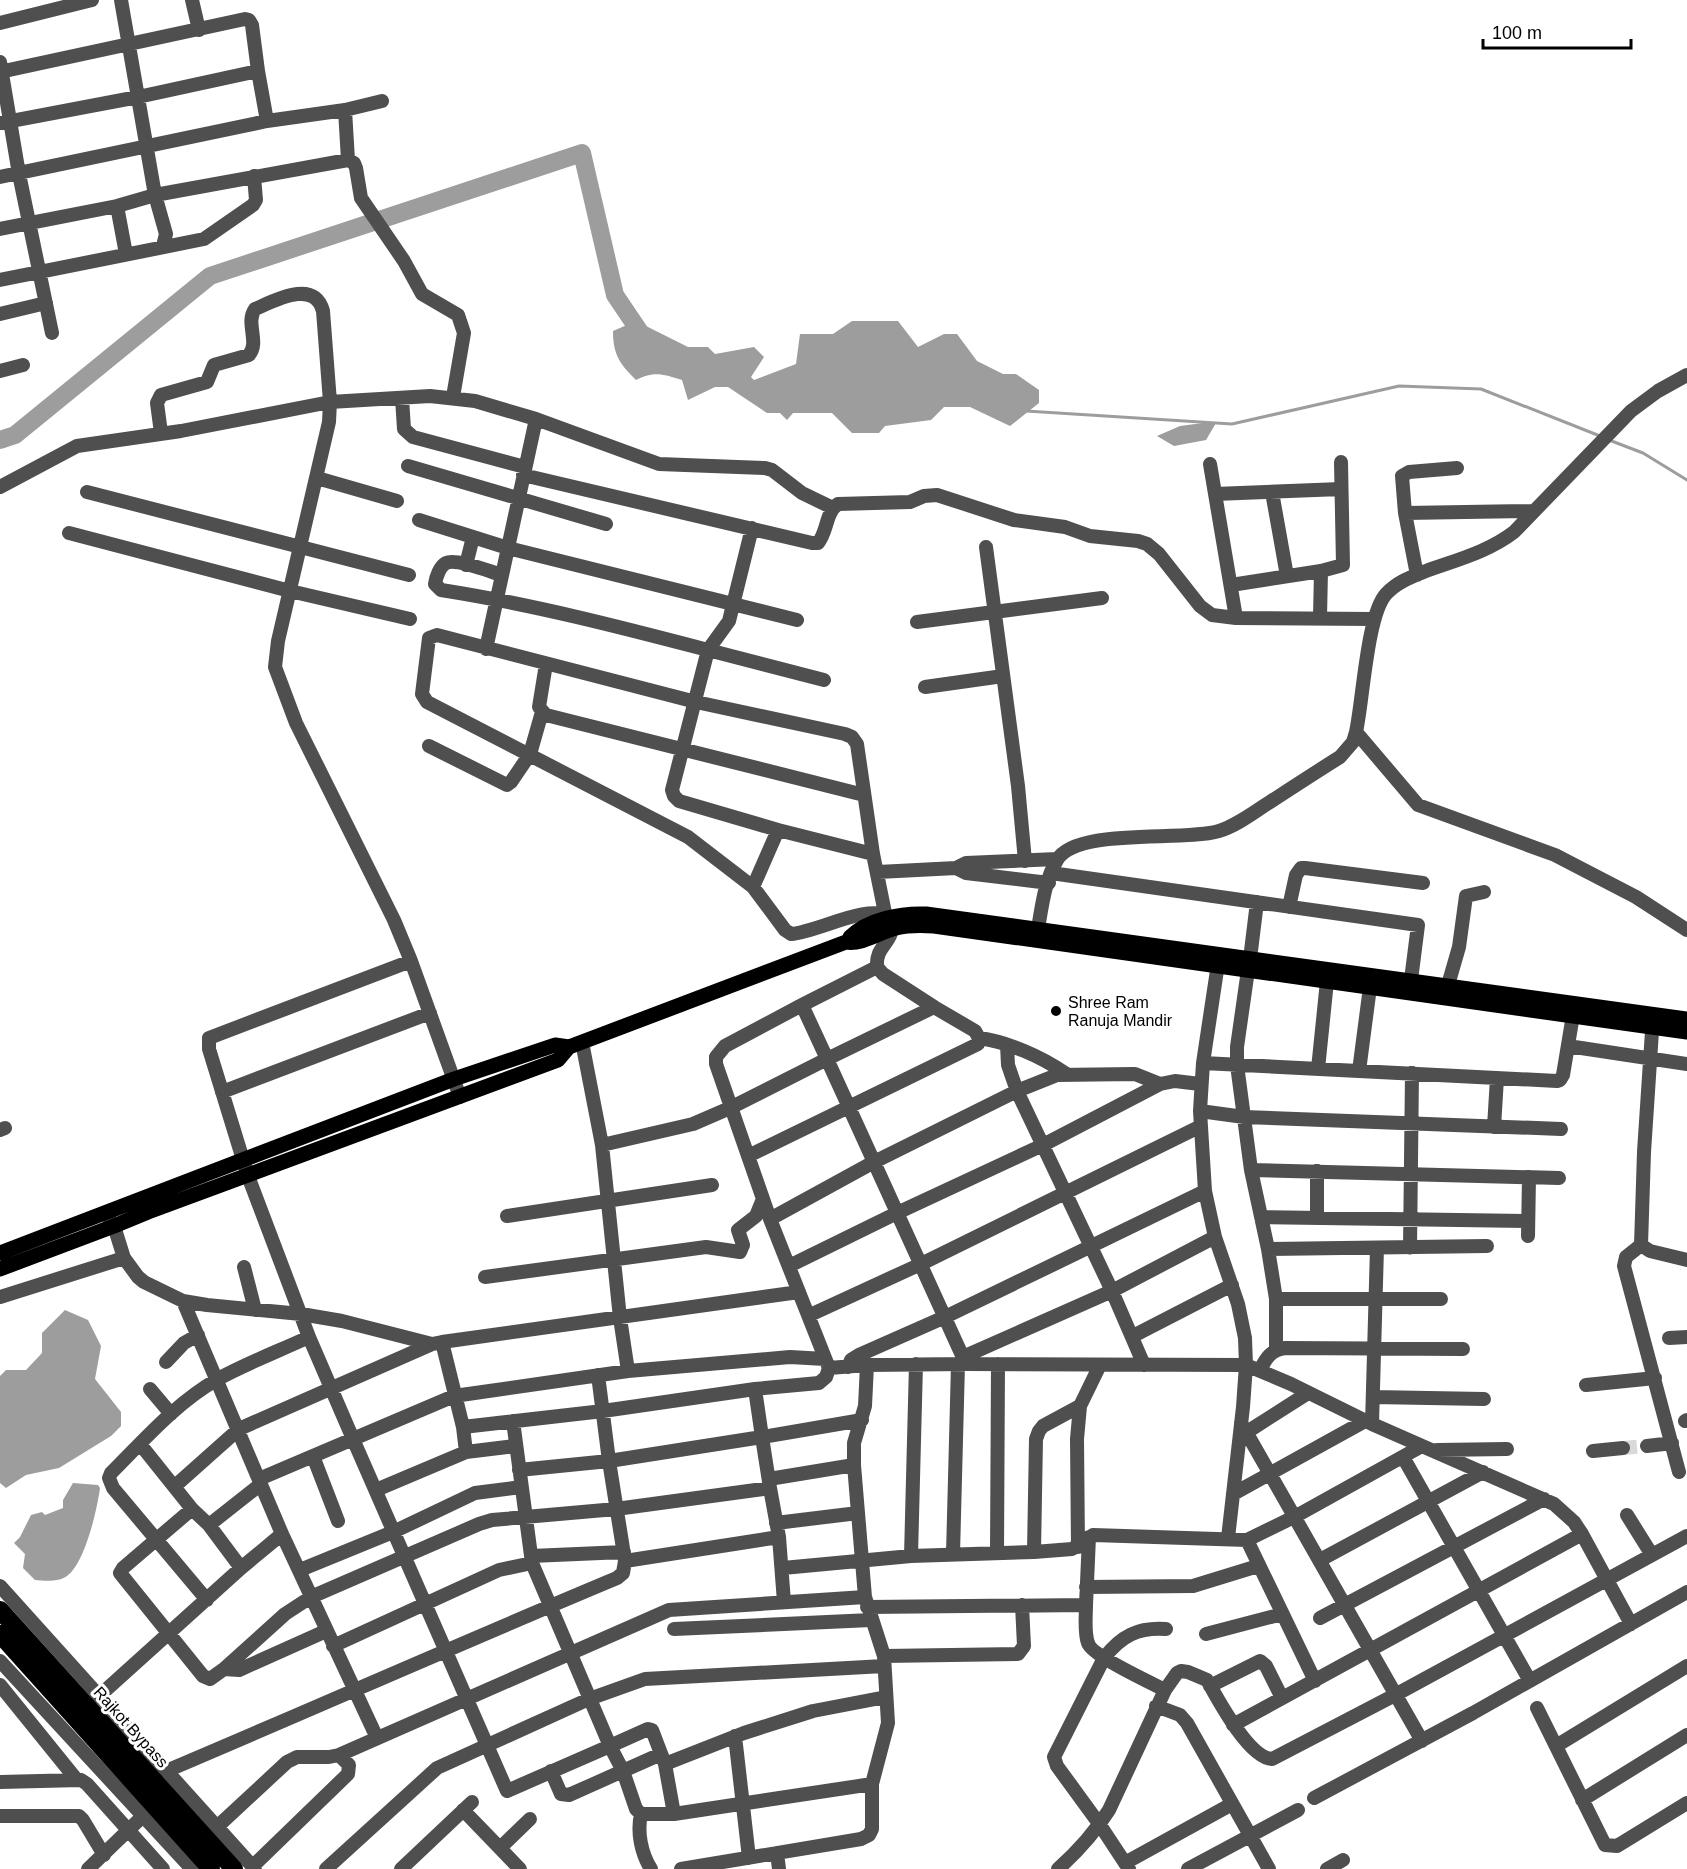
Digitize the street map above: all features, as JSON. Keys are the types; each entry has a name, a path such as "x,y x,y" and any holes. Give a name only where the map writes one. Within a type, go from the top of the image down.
{"highway":[{"name":"Rajkot Bypass","path":"0,1611 234,1869"},
{"path":"0,1634 211,1869"}],"main road":[{"path":"0,1269 558,1059 575,1045 846,942 854,933 876,922 912,913 1037,935 1219,960 1448,985 1486,997 1573,1015 1653,1021 1687,1019"},
{"path":"1249,964 1328,981 1370,987 1486,997 1653,1021 1687,1032"},
{"path":"0,1253 454,1080 555,1045 575,1045"},
{"path":"51,1233 57,1248"}],"street":[{"path":"0,23 92,0"},
{"path":"121,0 155,195 166,234 163,246"},
{"path":"192,0 198,30"},
{"path":"52,333 6,122 1,68 128,45 239,20 249,20 252,25 267,121"},
{"path":"6,122 258,71"},
{"path":"0,177 267,121 345,110 382,101"},
{"path":"345,110 348,160"},
{"path":"0,229 117,206 155,195 348,160 354,163 356,168 362,198 404,261 422,294 458,315 464,333 453,397"},
{"path":"0,280 204,239 253,205 256,200 254,176"},
{"path":"117,206 126,255"},
{"path":"160,433 157,403 160,395 202,385 209,378 214,365 249,355 254,347 252,314 255,309 287,295 310,294 321,304 330,402 329,422 278,641 275,667 305,743 394,920 460,1097"},
{"path":"0,314 46,303"},
{"path":"0,371 23,365"},
{"path":"1037,935 1050,878 1057,859 1075,845 1118,838 1202,834 1229,827 1340,757 1353,742 1356,732 1373,619 1385,595 1395,585 1489,548 1514,532 1631,411 1658,391 1687,375"},
{"path":"0,487 70,448 330,402 453,397 537,419 660,464 772,470 802,493 833,508 845,504 910,502 924,496 936,495 1014,520 1065,527 1090,536 1138,541 1154,548 1206,612 1221,618 1373,619"},
{"path":"402,398 404,429 413,437 524,471 818,543 823,537 833,508"},
{"path":"486,649 537,419"},
{"path":"1231,585 1339,568 1344,562 1341,462"},
{"path":"1210,464 1236,618"},
{"path":"408,466 606,524"},
{"path":"1417,575 1405,513 1402,480 1405,473 1457,468"},
{"path":"317,478 397,501"},
{"path":"1215,494 1341,489"},
{"path":"87,492 409,575"},
{"path":"1272,492 1287,576"},
{"path":"1405,513 1534,511"},
{"path":"419,520 508,549 797,620"},
{"path":"752,528 726,627 708,650 672,790 674,796 679,801 778,830 873,854"},
{"path":"69,533 290,591 410,619"},
{"path":"466,565 473,537"},
{"path":"986,547 1018,786 1025,861"},
{"path":"502,575 452,562 443,565 436,578 437,587 441,590 497,599 588,619 824,680"},
{"path":"1320,617 1321,571"},
{"path":"917,621 1102,598"},
{"path":"748,1156 974,1048 978,1044 979,1038 975,1031 883,974 877,967 878,954 892,934 890,919 873,854 857,744 852,737 844,734 696,702 486,649 437,634 432,635 428,642 422,690 423,698 427,702 530,753 688,837 753,887 785,930 791,934 859,916 890,919"},
{"path":"546,664 539,707 546,715 864,795"},
{"path":"926,687 1003,676"},
{"path":"429,746 507,785 530,753 542,712"},
{"path":"1356,732 1418,805 1555,855 1636,897 1687,930"},
{"path":"753,887 778,830"},
{"path":"878,872 956,868 966,863 1057,859"},
{"path":"956,868 966,873 1050,878 1257,902 1418,925 1411,980"},
{"path":"1289,907 1296,875 1298,871 1305,868 1423,883"},
{"path":"1448,985 1459,946 1466,896 1484,892"},
{"path":"1257,902 1237,1047 1237,1065 1251,1170 1276,1299 1276,1349"},
{"path":"1219,960 1200,1084 1200,1111 1205,1191 1215,1237 1242,1320 1246,1365 1244,1427 1228,1538"},
{"path":"411,962 209,1038 209,1049 222,1092 248,1176 309,1337 507,1791 648,1729 652,1730 655,1735 663,1759 674,1814"},
{"path":"462,1427 603,1412 755,1389 819,1383 826,1377 827,1364 810,1315 770,1219 730,1108 716,1064 716,1057 719,1051 877,967"},
{"path":"1318,1069 1328,981"},
{"path":"1359,1071 1370,987"},
{"path":"802,1005 945,1317 962,1361 953,1554"},
{"path":"602,1145 682,1127 730,1108 934,1007"},
{"path":"222,1092 430,1013"},
{"path":"1203,1063 1552,1082 1560,1080 1573,1015"},
{"path":"1653,1021 1641,1245 1626,1257 1624,1266 1679,1472"},
{"path":"979,1038 997,1041 1048,1062 1065,1073"},
{"path":"575,1045 602,1145 620,1318 628,1371"},
{"path":"1006,1045 1008,1065 1017,1091 1092,1247 1144,1365"},
{"path":"1568,1046 1687,1064"},
{"path":"770,1219 874,1162 1017,1091 1057,1075 1065,1073 1135,1074 1160,1084"},
{"path":"1410,1248 1412,1073"},
{"path":"1494,1127 1497,1078"},
{"path":"789,1266 1043,1145 1160,1084 1175,1082 1200,1084"},
{"path":"1200,1111 1244,1117 1561,1129"},
{"path":"810,1315 1066,1194 1201,1126"},
{"path":"1251,1170 1559,1178"},
{"path":"1317,1171 1317,1218"},
{"path":"1528,1236 1529,1177"},
{"path":"507,1216 712,1185"},
{"path":"848,1367 854,1357 945,1317 1205,1191"},
{"path":"485,1276 706,1247 740,1252 743,1245 738,1230 756,1216 763,1199"},
{"path":"106,1212 114,1226 124,1258 144,1282 183,1301 301,1314 437,1343"},
{"path":"1261,1218 1528,1221"},
{"path":"962,1361 1112,1291 1215,1237"},
{"path":"1641,1245 1650,1251 1687,1260"},
{"path":"1268,1249 1487,1246"},
{"path":"1368,1423 1373,1397 1377,1248"},
{"path":"0,1297 124,1258"},
{"path":"244,1267 255,1310"},
{"path":"1133,1336 1232,1284"},
{"path":"175,1486 239,1429 437,1343 799,1292"},
{"path":"1276,1299 1441,1299"},
{"path":"183,1301 282,1534 378,1738"},
{"path":"166,1362 184,1343 198,1335"},
{"path":"207,1600 110,1484 111,1473 171,1414 217,1379 309,1337"},
{"path":"1669,1338 1687,1337"},
{"path":"437,1343 454,1396 466,1452"},
{"path":"1260,1370 1276,1349 1463,1349"},
{"path":"209,1525 260,1481 454,1396 628,1371 790,1357 848,1367 962,1361 998,1364 1246,1365 1368,1423 1544,1499 1565,1513 1582,1534 1631,1624"},
{"path":"911,1556 916,1364"},
{"path":"997,1553 998,1364"},
{"path":"681,1869 861,1839 869,1835 872,1829 872,1784 887,1731 884,1661 868,1608 861,1559 854,1465 854,1443 865,1406 867,1365"},
{"path":"1078,1546 1077,1439 1080,1406 1100,1365"},
{"path":"166,1771 355,1691 445,1650 551,1607 617,1578 623,1573 625,1557 616,1509 598,1376"},
{"path":"1586,1385 1655,1378"},
{"path":"150,1389 171,1414"},
{"path":"755,1389 778,1530 783,1568 784,1602"},
{"path":"1244,1427 1308,1393"},
{"path":"1373,1397 1484,1399"},
{"path":"1034,1552 1036,1439 1043,1426 1080,1406"},
{"path":"519,1470 609,1461 862,1420"},
{"path":"513,1421 532,1559 589,1699 623,1771 636,1809 641,1814 674,1814 872,1784"},
{"path":"1233,1494 1368,1423"},
{"path":"1244,1427 1422,1741"},
{"path":"1647,1446 1672,1443"},
{"path":"140,1444 192,1509 209,1525 241,1568"},
{"path":"376,1490 466,1452 515,1446"},
{"path":"783,1568 861,1559 1034,1552 1078,1546 1089,1537 1117,1535 1247,1540 1296,1516 1403,1457 1427,1448 1507,1449"},
{"path":"1593,1451 1623,1448"},
{"path":"313,1456 338,1521"},
{"path":"1403,1457 1530,1681"},
{"path":"192,1509 120,1573 206,1679 214,1677 285,1614 311,1597 485,1522 616,1509 770,1483 854,1465"},
{"path":"1320,1560 1483,1472"},
{"path":"300,1570 393,1532 475,1493 521,1487"},
{"path":"1320,1618 1544,1499"},
{"path":"333,1646 499,1570 532,1559 625,1557 778,1530 858,1513"},
{"path":"1627,1515 1652,1555"},
{"path":"98,1697 282,1534"},
{"path":"1233,1725 1582,1534"},
{"path":"1058,1869 1073,1856 1100,1825 1156,1706 1177,1673 1181,1671 1203,1678 1238,1732 1265,1758 1272,1759 1505,1636 1687,1536"},
{"path":"1089,1537 1086,1587 1088,1644 1104,1658 1165,1690"},
{"path":"1247,1540 1315,1681"},
{"path":"1086,1587 1193,1586 1258,1566"},
{"path":"0,1586 254,1868 348,1774 349,1765 339,1755"},
{"path":"1314,1798 1422,1741 1687,1592"},
{"path":"218,1826 287,1762 297,1757 339,1755 669,1610 784,1602 868,1608"},
{"path":"326,1869 430,1772 589,1699 651,1677 1018,1654 1024,1646 1022,1605"},
{"path":"674,1629 868,1608 1086,1605"},
{"path":"1206,1634 1282,1614"},
{"path":"1166,1629 1145,1629 1119,1641 1104,1658 1054,1757 1057,1766 1127,1866 1232,1804"},
{"path":"224,1669 239,1670 326,1631"},
{"path":"0,1661 192,1869"},
{"path":"1210,1686 1260,1661 1266,1666 1282,1698"},
{"path":"1556,1746 1687,1666"},
{"path":"0,1685 76,1779"},
{"path":"551,1771 561,1794 565,1795 623,1771 813,1711 886,1697"},
{"path":"1156,1706 1180,1715 1187,1723 1269,1869"},
{"path":"1537,1708 1605,1845 1611,1847 1623,1843 1687,1803"},
{"path":"37,1730 49,1715"},
{"path":"1582,1800 1687,1735"},
{"path":"735,1736 749,1858"},
{"path":"0,1782 76,1779 87,1784 163,1869"},
{"path":"401,1869 467,1806 520,1869"},
{"path":"1188,1869 1298,1810"},
{"path":"641,1814 639,1835 651,1869"},
{"path":"0,1816 79,1816 104,1855"},
{"path":"88,1869 142,1816"},
{"path":"500,1848 530,1819"},
{"path":"777,1853 779,1869"},
{"path":"1327,1869 1343,1860"}],"shaded area":[{"path":"636,321 688,347 708,347 715,354 754,347 764,357 751,377 754,380 796,364 800,334 833,334 852,321 898,321 918,347 944,334 957,334 977,361 1003,374 1016,374 1039,390 1039,403 1010,426 970,407 944,407 931,420 885,426 879,433 852,433 832,413 793,413 787,420 780,413 767,413 728,387 715,387 688,400 682,380 659,374 648,375 636,380 622,364 614,347 613,331"},
{"path":"1216,423 1206,440 1174,446 1157,436 1180,426"},
{"path":"65,1310 88,1320 101,1346 95,1379 121,1412 121,1426 111,1436 59,1468 26,1475 6,1488 0,1483 0,1376 6,1370 26,1370 42,1353 42,1333"},
{"path":"73,1483 98,1485 100,1488 85,1548 73,1569 64,1578 47,1581 35,1580 23,1568 25,1554 14,1543 20,1537 31,1515 42,1512 45,1515 63,1508 63,1500"}],"waterway":[{"path":"0,440 15,435 210,276 582,153 615,295 646,341"},
{"path":"1026,411 1232,424 1399,386 1481,389 1600,436"},
{"path":"1609,440 1643,453 1687,480"}],"tunnel":[{"path":"1623,1448 1647,1446"}],"place":[{"name":"Shree Ram Ranuja Mandir","path":"1056,1011"}]}
